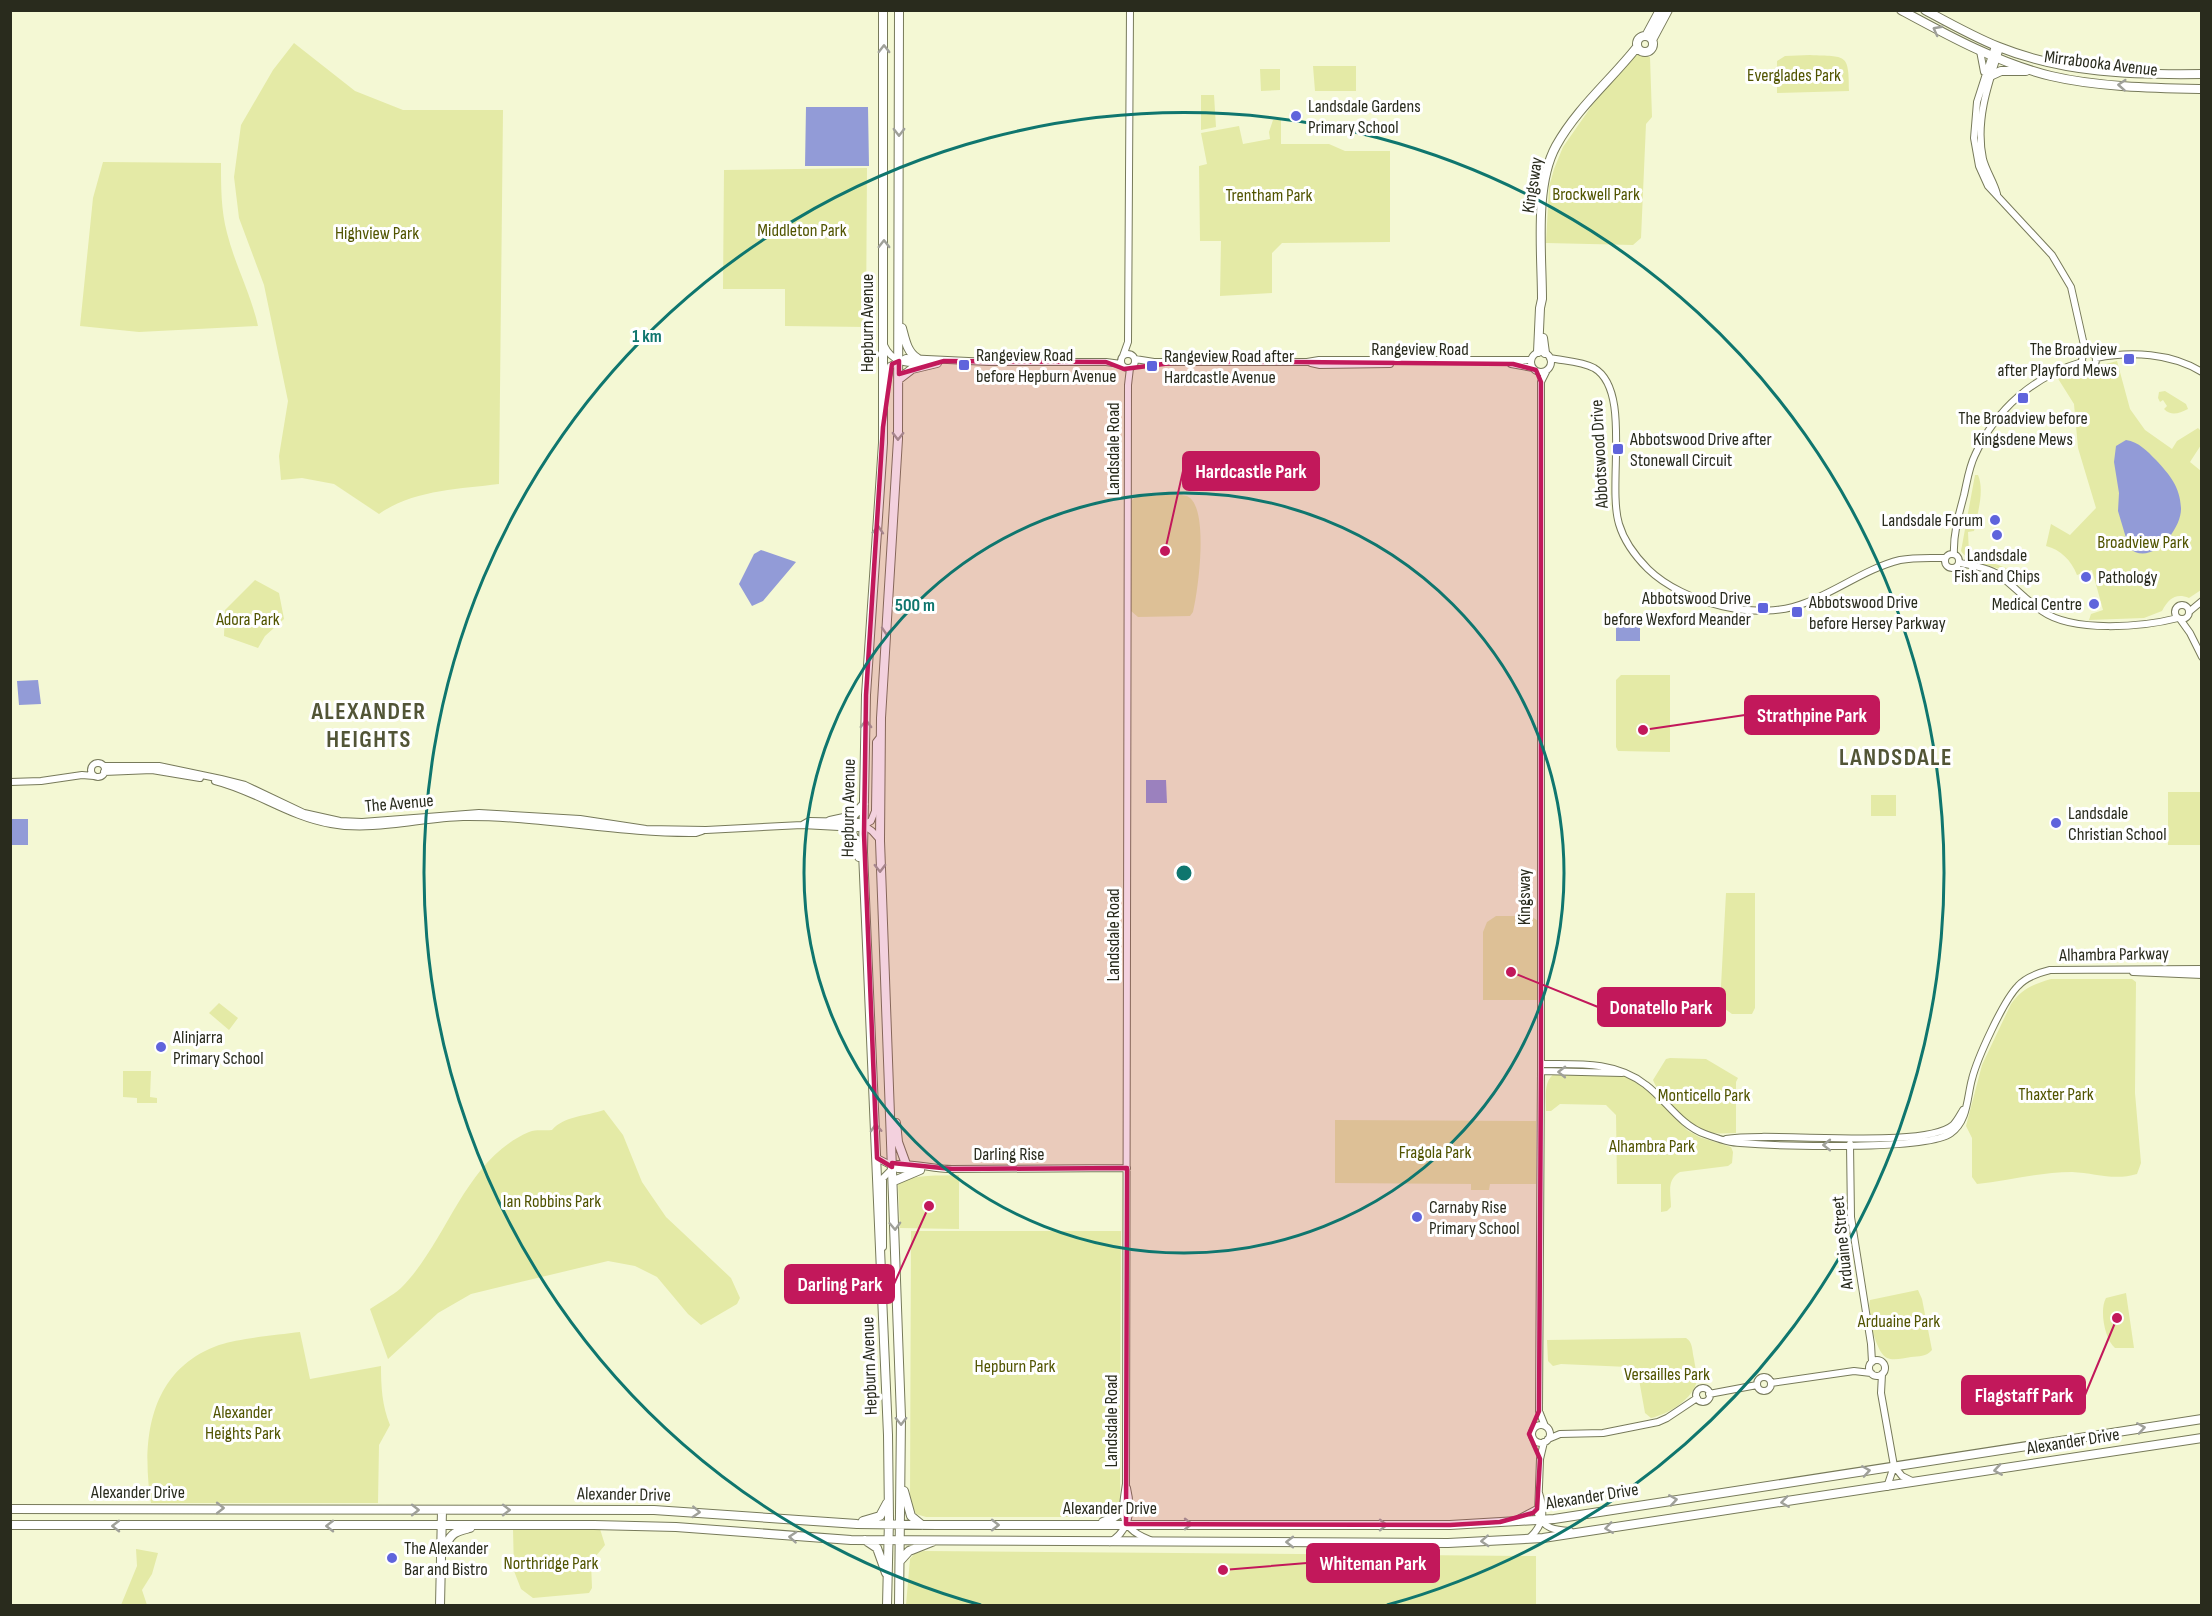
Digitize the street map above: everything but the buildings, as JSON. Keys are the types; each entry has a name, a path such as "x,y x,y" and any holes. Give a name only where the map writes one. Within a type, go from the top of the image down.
{"main road":[{"name":"Hepburn Avenue","path":"883,10 883,427 866,695 864,825 865,913 877,1158 889,1498 887,1605"},
{"name":"Hepburn Avenue","path":"899,1605 902,1482 894,1181 880,841 880,737 897,474 900,10"},
{"path":"1649,38 1660,10"},
{"path":"1649,38 1668,10"},
{"name":"Mirrabooka Avenue","path":"1901,10 1980,51 2052,76 2117,85 2202,89"},
{"name":"Mirrabooka Avenue","path":"1925,10 1998,47 2065,66 2113,74 2202,74"},
{"path":"1649,38 1653,45 1650,51 1639,49 1638,39 1649,38"},
{"name":"Kingsway","path":"1544,355 1540,308 1542,299 1542,206 1549,163 1556,145 1577,114 1621,64 1634,57 1639,49"},
{"path":"1987,76 2001,71 2039,72"},
{"path":"898,301 905,342 912,355 917,358"},
{"path":"899,379 912,369 940,362"},
{"path":"830,821 853,816 864,804"},
{"path":"844,827 853,835 857,845 860,891 865,913"},
{"path":"889,1075 898,1142 906,1164"},
{"path":"894,1181 924,1169"},
{"name":"Alexander Drive","path":"10,1509 654,1510 857,1524 1450,1525 1541,1520 2202,1419"},
{"name":"Alexander Drive","path":"10,1526 676,1527 864,1540 1448,1543 1528,1539 1580,1532 2202,1438"},
{"path":"902,1482 911,1516 922,1525"},
{"path":"857,1524 880,1516 889,1498"},
{"path":"445,1510 446,1605"},
{"path":"1088,1524 1113,1518 1124,1511"},
{"path":"762,1534 768,1529 765,1518"},
{"path":"430,1525 441,1559"},
{"path":"440,1605 441,1559 445,1525"},
{"path":"447,1544 454,1533 479,1525"},
{"path":"864,1540 877,1548 888,1579"},
{"path":"900,1561 909,1551 937,1540"}],"street":[{"name":"Landsdale Road","path":"1126,1524 1124,1511 1127,1168 1127,362 1130,10"},
{"path":"1998,47 1987,76 1981,144 1984,163 1997,194 2052,255 2071,287 2086,354 2082,362"},
{"path":"1980,51 1987,76"},
{"path":"883,427 888,373 890,366 899,360 890,355 884,344"},
{"path":"2082,362 2086,367 2096,364 2093,354 2086,354"},
{"path":"2096,358 2127,354 2165,357 2192,366 2202,372"},
{"path":"1531,360 1544,355 1548,368"},
{"name":"Abbotswood Drive","path":"1544,355 1582,364 1594,369 1606,379 1612,391 1616,428 1614,494 1618,523 1624,537 1650,572 1687,595 1730,608 1761,611 1792,608 1900,560 1946,558"},
{"name":"Rangeview Road","path":"899,360 917,358 940,362"},
{"name":"Rangeview Road","path":"899,360 906,364 940,362 1307,362 1319,360 1482,362 1520,364 1540,372 1548,368"},
{"name":"Rangeview Road","path":"1482,362 1531,360"},
{"name":"Kingsway","path":"1531,360 1541,382"},
{"name":"Abbotswood Drive","path":"1548,368 1566,362"},
{"path":"1954,554 1959,512 1974,457 1990,428 2025,390 2052,374 2082,362"},
{"name":"Kingsway","path":"1535,1441 1532,1434 1539,1411 1541,1071 1541,382 1548,368"},
{"path":"1954,554 1959,558 1960,563 1950,568 1946,565 1946,558 1954,554"},
{"path":"1960,563 1998,574 2044,613 2066,622 2086,626 2126,626 2160,620 2178,616 2200,602"},
{"path":"2190,633 2188,611 2180,605 2178,616 2202,657"},
{"path":"880,737 876,742 875,811 871,821 864,825 880,841"},
{"path":"10,782 41,781 92,773 100,777 104,769 96,764 92,773"},
{"name":"The Avenue","path":"104,769 152,770 222,783 243,790 301,817 332,825 362,826 463,817 561,822 643,832 696,833 706,830 802,825 858,828 864,825"},
{"name":"The Avenue","path":"802,825 809,821 830,821 859,822 864,825"},
{"name":"Alhambra Parkway","path":"1541,1064 1600,1065 1625,1074 1645,1084 1679,1118 1703,1134 1737,1143 1907,1145 1949,1135 1964,1118 1965,1105 1977,1060 2011,994 2018,986 2037,973 2050,970 2202,969"},
{"name":"Alhambra Parkway","path":"2124,971 2153,975 2202,975"},
{"name":"Alhambra Parkway","path":"1541,1071 1625,1074"},
{"name":"Alhambra Parkway","path":"1725,1139 1763,1136 1907,1137 1938,1132 1954,1124 1965,1105"},
{"name":"Arduaine Street","path":"1850,1137 1851,1218 1874,1363"},
{"name":"Darling Rise","path":"877,1158 898,1170 1127,1168"},
{"name":"Darling Rise","path":"892,1167 897,1164 920,1164 924,1169"},
{"path":"880,1255 883,1251 884,1239 883,1178 892,1167"},
{"path":"1874,1363 1872,1374 1881,1393"},
{"path":"1540,1459 1535,1441 1546,1441 1560,1434 1603,1433 1658,1422 1697,1398 1697,1392 1702,1389 1706,1389 1709,1394 1757,1385 1760,1390 1765,1391 1769,1389 1771,1383 1854,1371 1874,1363 1884,1365 1881,1393 1894,1467 1887,1487"},
{"path":"1854,1371 1882,1374"},
{"name":"Kingsway","path":"1539,1411 1547,1428"},
{"path":"1535,1427 1547,1428 1560,1434"},
{"path":"1547,1428 1546,1441 1540,1459 1537,1509 1546,1526 1556,1531 1580,1532"},
{"path":"1894,1467 1902,1476 1914,1483"},
{"name":"Landsdale Road","path":"1126,1484 1129,1495 1129,1519 1126,1524"},
{"path":"1528,1539 1537,1530 1541,1520 1543,1510 1539,1492"},
{"path":"1500,1522 1523,1517 1537,1509"},
{"path":"1110,1542 1119,1536 1126,1524 1134,1533 1156,1542"}],"highlighted area":[{"path":"899,361 899,374 944,361 1106,362 1124,369 1187,361 1513,364 1536,370 1541,382 1539,1411 1529,1434 1540,1459 1537,1509 1533,1513 1500,1522 1450,1525 1126,1524 1127,1168 952,1169 892,1163 892,1167 877,1158 864,834 866,695 883,427 892,364"}],"green space":[{"name":"Highview Park","path":"294,43 355,91 403,110 503,110 499,484 421,495 392,506 379,514 334,484 302,478 281,480 279,456 288,401 264,285 239,218 234,177 241,125 273,70"},
{"name":"Brockwell Park","path":"1639,54 1650,57 1652,117 1646,124 1641,238 1633,245 1546,243 1549,187 1563,147 1621,64"},
{"name":"Everglades Park","path":"1810,55 1843,59 1848,69 1849,91 1777,93 1777,61 1785,56"},
{"path":"1313,66 1356,66 1356,91 1315,91"},
{"path":"1260,69 1280,69 1280,90 1261,91"},
{"path":"1201,95 1214,95 1216,127 1201,130"},
{"name":"Trentham Park","path":"1281,119 1281,144 1329,144 1345,151 1390,151 1390,242 1282,243 1272,253 1272,293 1220,296 1221,241 1200,241 1199,166 1207,164 1201,133 1239,126 1243,144 1270,139 1269,132 1273,120"},
{"path":"103,162 221,163 225,224 258,326 139,332 80,326 93,198"},
{"name":"Middleton Park","path":"867,168 866,327 785,326 785,289 723,289 724,170"},
{"name":"Broadview Park","path":"2117,361 2130,409 2145,430 2172,449 2177,441 2198,428 2201,431 2201,445 2190,462 2201,471 2201,590 2189,598 2177,596 2167,603 2162,611 2144,618 2089,620 2091,614 2103,610 2092,570 2077,575 2065,556 2046,546 2051,524 2070,535 2096,508 2078,448 2074,404 2057,377 2079,371 2093,373 2102,365"},
{"path":"2165,391 2186,404 2188,409 2176,414 2164,409 2167,406 2163,400 2160,402 2158,398 2159,392"},
{"path":"1975,475 1978,475 1980,481 1981,496 1974,531 1968,532 1969,554 2022,574 2023,581 2000,569 1976,562 1961,551"},
{"path":"1183,495 1194,503 1198,516 1200,550 1195,602 1190,616 1138,617 1131,611 1131,501 1136,496"},
{"name":"Adora Park","path":"255,580 279,593 284,619 265,636 258,648 224,636 225,610"},
{"path":"1621,675 1670,675 1670,752 1618,751 1616,747 1616,680"},
{"path":"2168,792 2201,792 2201,845 2168,845"},
{"path":"1871,795 1896,795 1896,816 1871,816"},
{"path":"1726,893 1755,893 1755,1008 1752,1014 1732,1014 1725,1009 1721,986"},
{"path":"1496,916 1531,916 1538,921 1538,1000 1483,1000 1483,932 1487,922"},
{"name":"Thaxter Park","path":"2051,979 2132,979 2136,982 2135,1093 2141,1163 2137,1174 2129,1176 2112,1177 2060,1172 1977,1184 1972,1177 1972,1138 1966,1126 1982,1065 2011,1004 2019,994"},
{"path":"219,1003 238,1018 229,1030 209,1013"},
{"name":"Monticello Park","path":"1666,1059 1706,1059 1738,1078 1736,1082 1736,1133 1705,1131 1687,1120 1662,1095 1653,1080"},
{"path":"123,1071 151,1071 150,1097 157,1098 157,1103 137,1103 137,1098 123,1097"},
{"name":"Alhambra Park","path":"1555,1073 1625,1074 1645,1084 1687,1130 1699,1137 1731,1147 1732,1163 1728,1166 1680,1172 1671,1183 1671,1207 1661,1212 1661,1184 1617,1184 1616,1115 1606,1105 1560,1104 1551,1111 1546,1111 1547,1085"},
{"name":"Ian Robbins Park","path":"604,1110 623,1135 642,1182 666,1217 731,1278 740,1298 737,1304 701,1325 688,1314 657,1277 635,1266 608,1261 471,1294 438,1313 388,1359 370,1309 401,1288 417,1269 472,1181 488,1162 507,1145 529,1132 552,1130 569,1119"},
{"name":"Fragola Park","path":"1335,1120 1536,1121 1536,1184 1490,1184 1489,1190 1471,1190 1471,1184 1335,1183"},
{"path":"959,1175 959,1229 900,1228 898,1183 920,1177"},
{"name":"Hepburn Park","path":"911,1231 1121,1231 1120,1505 1104,1517 926,1517 916,1514 910,1501"},
{"name":"Arduaine Park","path":"1918,1290 1922,1299 1932,1350 1922,1356 1887,1358 1879,1348 1873,1331 1870,1300"},
{"path":"2126,1293 2134,1348 2115,1348 2106,1332 2103,1317 2104,1303 2106,1298"},
{"name":"Alexander Heights Park","path":"300,1332 310,1379 381,1366 382,1396 390,1425 379,1445 378,1503 151,1503 148,1479 150,1432 155,1410 164,1389 177,1371 196,1356 219,1345"},
{"name":"Versailles Park","path":"1686,1338 1692,1347 1697,1375 1696,1384 1689,1396 1678,1406 1651,1418 1645,1413 1638,1374 1635,1370 1628,1367 1561,1364 1553,1366 1548,1361 1547,1340"},
{"name":"Northridge Park","path":"513,1529 600,1529 605,1545 591,1562 592,1588 589,1593 533,1598 521,1589 514,1571"},
{"path":"136,1549 158,1553 152,1574 142,1590 147,1605 121,1605 137,1566"},
{"path":"924,1551 1536,1556 1536,1605 906,1605 910,1559 915,1553"}],"water":[{"path":"806,107 868,107 869,166 805,166"},
{"path":"2126,440 2135,443 2149,453 2170,476 2179,494 2181,508 2176,526 2164,543 2147,553 2138,553 2129,548 2118,511 2119,493 2114,462 2116,446"},
{"path":"761,550 796,562 763,601 752,606 739,584 754,554"},
{"path":"1616,626 1640,626 1640,641 1616,641"},
{"path":"38,680 41,704 19,705 17,681"},
{"path":"1146,780 1166,780 1167,803 1146,803"},
{"path":"11,819 28,819 28,845 11,845"}],"place":[{"name":"Landsdale Gardens Primary School","path":"1296,116"},
{"name":"The Broadview after Playford Mews","path":"2129,359"},
{"name":"Rangeview Road before Hepburn Avenue","path":"964,365"},
{"name":"Rangeview Road after Hardcastle Avenue","path":"1152,366"},
{"name":"The Broadview before Kingsdene Mews","path":"2023,398"},
{"name":"Abbotswood Drive after Stonewall Circuit","path":"1618,449"},
{"name":"Landsdale Forum","path":"1995,520"},
{"name":"Landsdale Fish and Chips","path":"1997,535"},
{"name":"Hardcastle Park","path":"1165,551"},
{"name":"Pathology","path":"2086,577"},
{"name":"Medical Centre","path":"2094,604"},
{"name":"Abbotswood Drive before Wexford Meander","path":"1763,608"},
{"name":"Abbotswood Drive before Hersey Parkway","path":"1797,612"},
{"name":"Strathpine Park","path":"1643,730"},
{"name":"Landsdale Christian School","path":"2056,823"},
{"name":"Donatello Park","path":"1511,972"},
{"name":"Alinjarra Primary School","path":"161,1047"},
{"name":"Darling Park","path":"929,1206"},
{"name":"Carnaby Rise Primary School","path":"1417,1217"},
{"name":"Flagstaff Park","path":"2117,1318"},
{"name":"The Alexander Bar and Bistro","path":"392,1558"},
{"name":"Whiteman Park","path":"1223,1570"}],"district":[{"name":"ALEXANDER HEIGHTS","path":"369,725"},
{"name":"LANDSDALE","path":"1896,757"}]}
